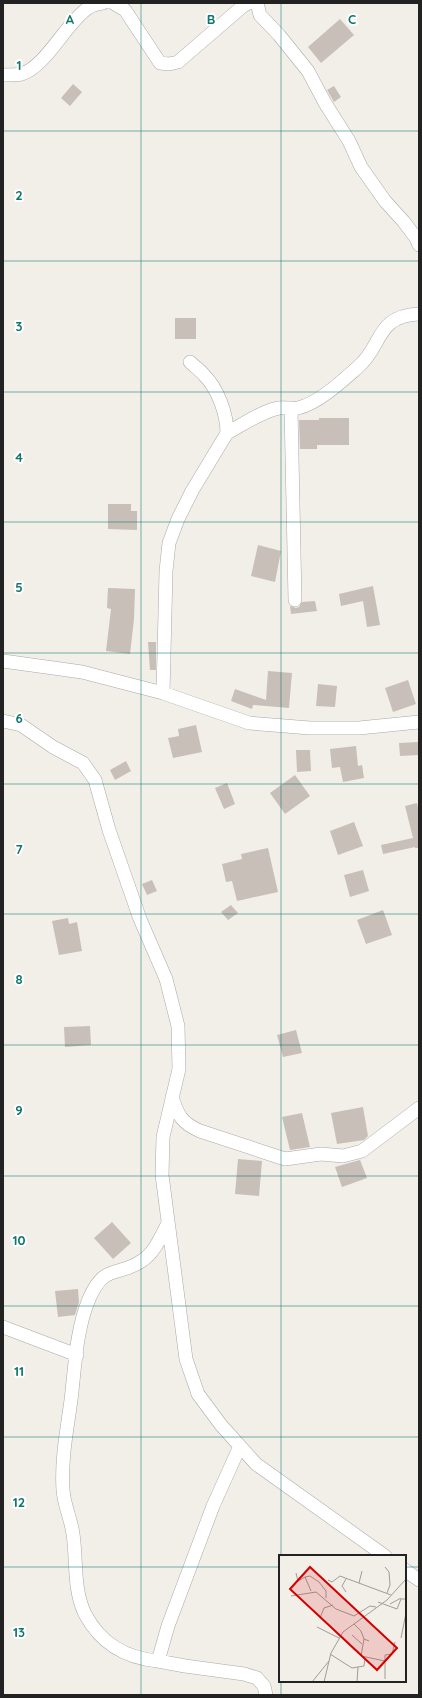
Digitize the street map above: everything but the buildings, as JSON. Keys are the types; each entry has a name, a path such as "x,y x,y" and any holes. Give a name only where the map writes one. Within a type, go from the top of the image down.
{"street":[{"path":"3,75 22,74 34,66 51,50 73,22 89,7 103,3"},
{"path":"113,3 125,10 160,63 168,64 178,62 243,6 249,3"},
{"path":"257,3 260,15 279,35 308,71 325,103 349,141 361,167 385,201 418,239"},
{"path":"163,693 166,571 169,543 178,519 192,491 227,433 254,418 278,408 297,408 313,401 338,384 361,365 382,330 394,320 403,316 419,314"},
{"path":"190,362 205,376 218,396 227,426 227,433"},
{"path":"291,408 295,600"},
{"path":"3,661 82,672 163,693 249,723 310,728 359,728 419,722"},
{"path":"3,721 21,725 53,747 83,763 95,780 109,830 140,919 166,979 178,1026 178,1069 163,1137 162,1175 186,1359 198,1394 221,1425 256,1464 384,1555"},
{"path":"172,1097 178,1113 188,1125 200,1131 285,1160 321,1154 343,1156 362,1151 419,1108"},
{"path":"168,1223 150,1254 142,1261 102,1277 89,1300 81,1326 62,1466 64,1492 73,1534 78,1593 85,1614 96,1631 112,1647 129,1656 185,1666 244,1674 257,1678 264,1686 266,1695"},
{"path":"3,1327 77,1355"},
{"path":"158,1660 168,1626 213,1506 240,1446"},
{"path":"406,1571 419,1580"}]}
